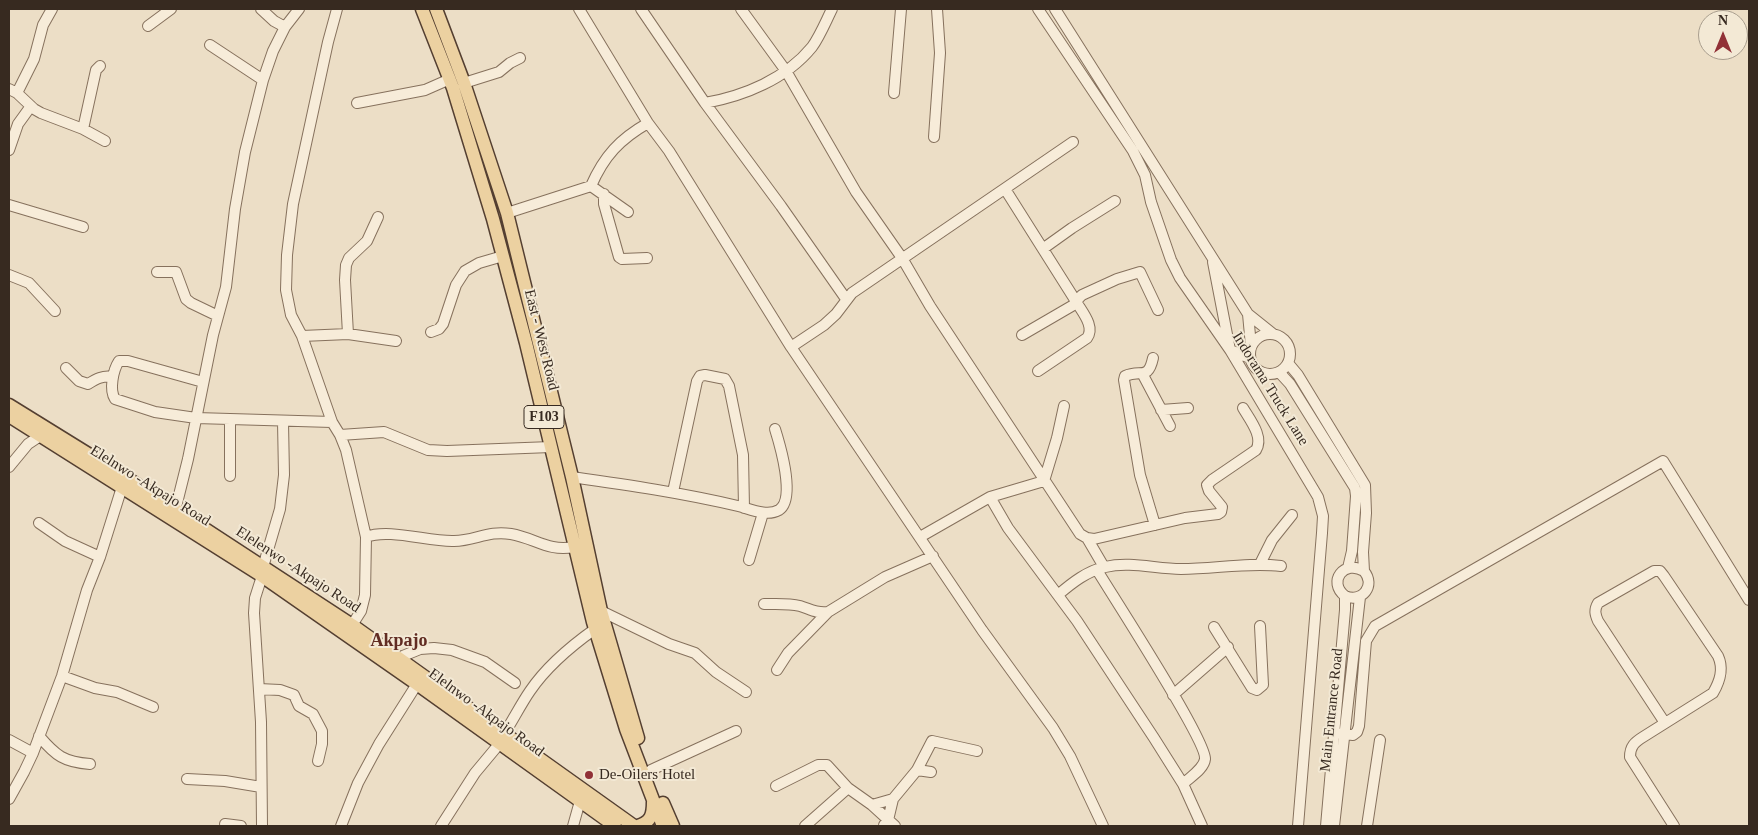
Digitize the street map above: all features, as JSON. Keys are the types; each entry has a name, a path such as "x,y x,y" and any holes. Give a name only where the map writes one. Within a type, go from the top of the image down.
{"main road":[{"name":"East - West Road","path":"422,9 450,79 493,219 595,629 626,730 663,826"},
{"name":"East - West Road","path":"436,9 464,83 507,213 572,477 600,611 634,727 673,826"},
{"name":"Elelenwo -Akpajo Road","path":"9,405 38,429 175,511 263,572 352,625 398,658 502,739 636,826"},
{"name":"Elelnwo -Akpajo Road","path":"9,416 38,429 122,487 263,572 417,684 502,739 580,801 616,826"},
{"path":"636,826 649,822 652,816 653,800"}],"street":[{"path":"52,9 43,25 34,59 13,91 41,113 83,129 104,141"},
{"path":"148,26 170,9"},
{"path":"260,9 274,21 285,27"},
{"path":"175,511 226,287 235,210 245,152 263,80 273,51 285,27 299,9"},
{"path":"337,9 328,42 293,204 287,255 286,290 291,315 302,336 332,422 346,450 366,537 365,595 361,611 352,625"},
{"path":"579,9 648,122 669,151 791,347 982,630 1053,728 1070,756 1103,826"},
{"path":"641,9 704,103 781,206 846,299"},
{"path":"741,9 786,71 856,192 902,258 930,306 1080,534 1087,538 1102,538 1185,518 1222,512 1222,507 1209,491 1207,485 1259,446 1257,433 1243,408"},
{"path":"704,103 730,99 751,91 786,71 799,61 814,45 832,9"},
{"path":"894,93 901,9"},
{"path":"934,137 940,52 938,9"},
{"name":"Indorama Truck Lane","path":"1038,9 1133,151 1145,175 1151,202 1171,260 1180,278 1230,350 1318,497 1323,516 1298,826"},
{"path":"1055,9 1248,314 1273,334 1282,338 1289,346 1288,363 1279,372 1267,374 1261,372 1250,358 1251,346 1248,314"},
{"path":"210,45 263,80"},
{"path":"464,83 499,72 520,58"},
{"path":"83,129 96,70 100,66"},
{"path":"357,103 425,90 450,79"},
{"path":"9,150 18,124 31,106"},
{"path":"507,213 591,186 598,171 614,148 629,134 648,122"},
{"path":"1115,125 1128,122"},
{"path":"791,347 824,326 852,293 1073,142"},
{"path":"591,186 628,212"},
{"path":"1005,189 1044,248 1087,320 1090,335 1038,371"},
{"path":"604,194 604,204 619,257 622,259 647,258"},
{"path":"1044,248 1115,201"},
{"path":"9,205 83,227"},
{"path":"348,334 346,265 353,254 367,241 378,217"},
{"path":"1211,255 1230,350 1250,358"},
{"path":"431,332 439,329 443,324 456,285 465,271 479,263 503,256"},
{"path":"157,272 176,272 186,299 218,316"},
{"path":"1022,336 1077,303 1082,295 1116,279 1140,272 1158,310"},
{"path":"9,275 29,283 55,312"},
{"path":"302,336 348,334 396,341"},
{"path":"1251,346 1260,336 1273,334"},
{"path":"1153,358 1148,372 1143,375 1128,374 1124,380 1140,475 1154,525"},
{"path":"203,382 128,361 119,361 113,377 113,395 116,399 156,412 196,418 332,422"},
{"path":"1288,363 1298,375 1364,485 1366,512 1363,552 1364,571 1368,579 1368,587 1360,597 1350,598 1345,596 1339,590 1338,581 1341,573 1348,568 1354,567 1364,571"},
{"path":"66,368 79,381 88,384 97,378 113,377"},
{"path":"1279,372 1290,384 1355,488 1352,551 1348,568"},
{"path":"1143,375 1170,426"},
{"path":"672,492 700,376 725,379 729,386 743,455 744,508"},
{"path":"1044,481 1058,438 1064,406"},
{"path":"1161,410 1188,408"},
{"path":"230,420 230,476"},
{"path":"262,826 261,722 254,612 255,598 280,509 284,475 284,422"},
{"path":"9,467 38,429"},
{"path":"572,477 672,492 764,513 778,510 783,505 786,495 784,457 775,429"},
{"path":"340,435 384,432 428,450 551,447"},
{"path":"1335,733 1353,735 1357,732 1366,641 1375,626 1663,461 1749,600"},
{"path":"920,537 990,497 1044,481"},
{"path":"9,798 33,753 62,676 87,590 100,557 122,487"},
{"path":"990,497 1008,528 1059,594 1183,784 1202,826"},
{"path":"749,560 764,513"},
{"path":"1260,564 1272,540 1292,515"},
{"path":"38,523 65,541 100,557"},
{"path":"366,537 386,535 456,541 497,532 513,534 553,549 574,547"},
{"path":"1087,538 1100,569 1202,744 1205,756 1202,767 1183,784"},
{"path":"777,670 788,654 828,612 885,576 933,556"},
{"path":"1059,594 1082,576 1100,569 1122,565 1188,569 1260,564 1281,566"},
{"path":"1665,722 1598,621 1595,613 1598,603 1654,571 1660,571 1664,576 1721,663 1718,683 1713,693 1665,722 1634,744 1630,750 1630,757 1674,826"},
{"path":"1326,826 1345,596"},
{"name":"Main Entrance Road","path":"1334,826 1346,735 1360,597"},
{"path":"764,604 800,606 817,612 828,612"},
{"path":"600,611 669,644 695,653 716,672 746,692"},
{"path":"1214,627 1252,688 1257,690 1263,685 1260,626"},
{"path":"441,826 475,773 502,739 530,691 540,678 571,646 595,629"},
{"path":"1173,695 1228,647"},
{"path":"398,658 420,649 452,650 485,662 515,683"},
{"path":"62,676 95,688 117,692 153,707"},
{"path":"342,826 362,775 417,684"},
{"path":"259,689 280,690 294,695 299,706 313,714 322,731 322,744 318,761"},
{"path":"650,770 736,732"},
{"path":"39,736 54,754 78,763 90,764"},
{"path":"9,740 33,753"},
{"path":"1367,826 1380,740"},
{"path":"889,824 893,799 917,770 932,741 977,751"},
{"path":"776,786 823,764 830,767 848,788 872,805 889,824"},
{"path":"917,770 931,772"},
{"path":"187,779 224,781 261,787"},
{"path":"809,825 848,788"},
{"path":"872,805 893,799"},
{"path":"573,826 580,801"},
{"path":"226,824 241,826"}],"place":[{"name":"De-Oilers Hotel","path":"589,775"}],"district":[{"name":"Akpajo","path":"399,641"}]}
